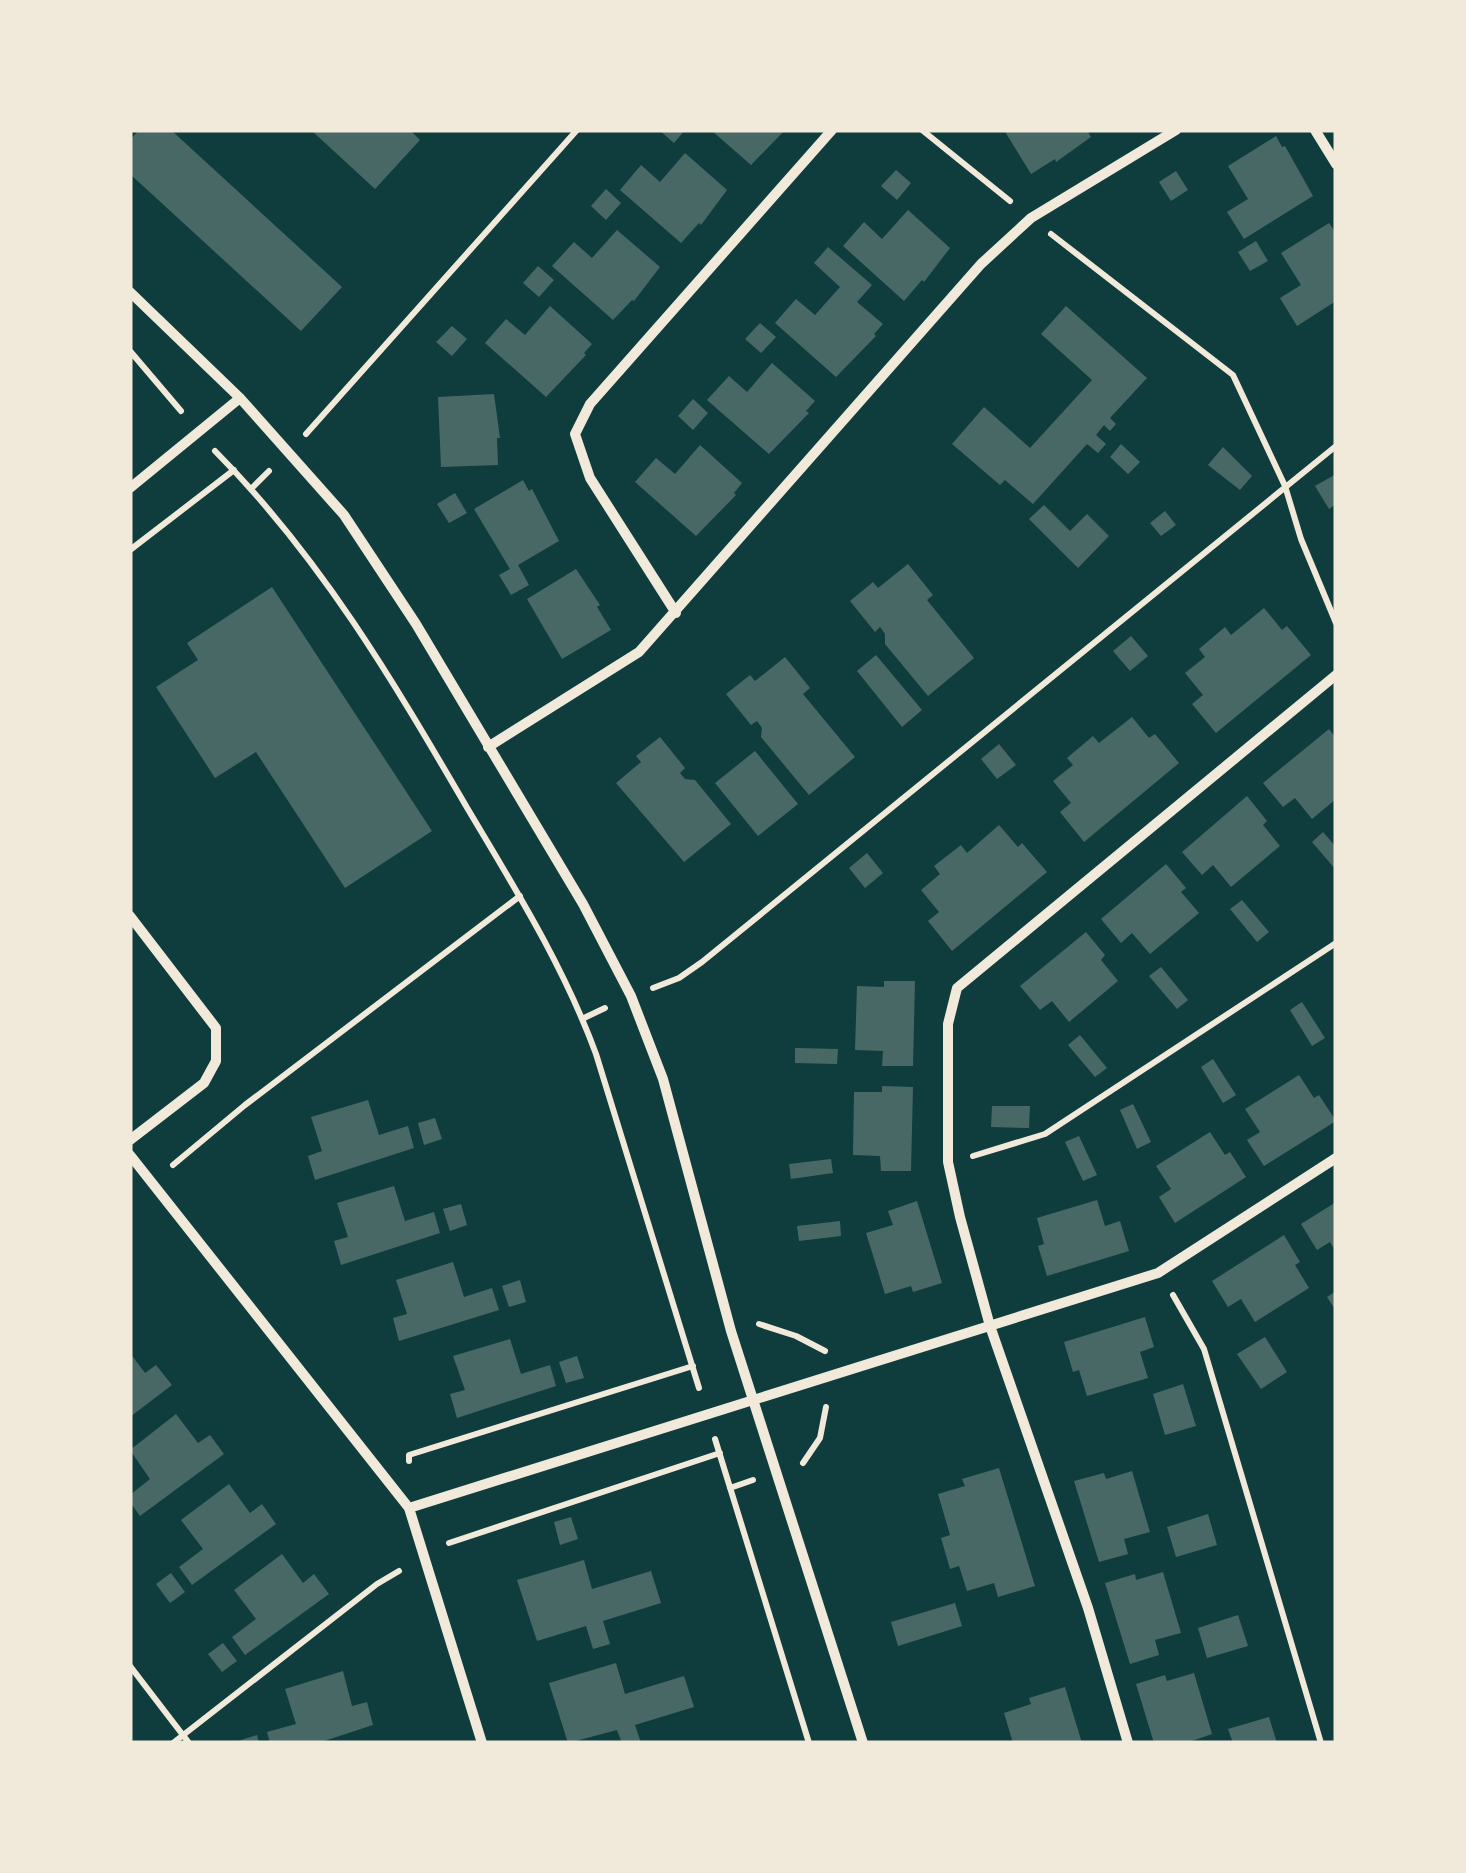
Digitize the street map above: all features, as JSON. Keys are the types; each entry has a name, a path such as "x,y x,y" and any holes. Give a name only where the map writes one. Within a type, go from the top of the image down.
{"street":[{"path":"676,613 590,478 574,434 590,404 832,130"},
{"path":"488,747 639,652 981,264 1031,218 1176,130"},
{"path":"1315,130 1336,164"},
{"path":"130,292 240,398 344,515 416,624 583,904 631,996 662,1079 774,1473 863,1743"},
{"path":"130,488 240,398"},
{"path":"1128,1743 1088,1608 990,1326 948,1162 948,1024 956,988 1336,675"},
{"path":"130,916 216,1028 216,1061 204,1083 130,1140"},
{"path":"130,1154 408,1508 482,1743"},
{"path":"408,1508 1158,1273 1336,1158"}],"path":[{"path":"252,488 289,452 577,130"},
{"path":"922,130 1233,375 1285,486 1301,539 1336,624"},
{"path":"130,351 172,397 198,434 252,488 328,581 362,631 520,896 584,1018 809,1743"},
{"path":"584,1018 679,978 702,962 1336,446"},
{"path":"130,550 234,470"},
{"path":"153,1182 246,1105 520,896"},
{"path":"948,1162 1046,1134 1336,943"},
{"path":"1158,1273 1204,1349 1322,1743"},
{"path":"731,1330 756,1323 824,1348 831,1376 820,1438 804,1463 774,1473"},
{"path":"408,1508 409,1456 693,1366"},
{"path":"173,1743 378,1584 446,1544 720,1454"},
{"path":"130,1666 189,1743"}],"building":[{"path":"139,130 171,130 342,287 301,331 130,174 130,140"},
{"path":"311,130 410,130 420,140 375,189"},
{"path":"659,130 685,130 674,143"},
{"path":"711,130 785,130 751,165"},
{"path":"1004,130 1087,130 1091,137 1031,174"},
{"path":"1276,136 1313,196 1244,239 1227,212 1248,199 1228,166"},
{"path":"685,153 727,190 701,225 681,243 620,190 641,165 660,182"},
{"path":"896,170 911,183 897,200 881,186"},
{"path":"1176,171 1188,190 1171,201 1159,182"},
{"path":"606,189 621,203 606,220 591,206"},
{"path":"908,210 950,248 904,301 843,246 864,222 882,239"},
{"path":"1329,223 1336,233 1336,301 1297,326 1280,298 1301,285 1281,253"},
{"path":"617,230 660,267 634,301 613,320 552,266 574,242 592,258"},
{"path":"1256,241 1268,261 1250,271 1238,252"},
{"path":"828,247 872,285 857,302 883,324 836,377 775,323 796,299 815,315 840,287 814,263"},
{"path":"538,266 554,280 539,297 523,283"},
{"path":"550,306 592,344 546,397 485,343 506,319 525,335"},
{"path":"1066,306 1147,378 1110,418 1116,424 1110,431 1104,425 1096,435 1106,444 1098,453 1087,444 1033,504 1005,480 1000,485 952,444 984,407 1030,448 1092,380 1041,334"},
{"path":"760,323 776,337 761,353 745,339"},
{"path":"452,326 467,339 452,356 436,342"},
{"path":"772,363 815,401 806,411 809,413 769,454 707,400 729,376 747,392"},
{"path":"494,394 500,438 498,465 441,467 438,397"},
{"path":"693,399 708,413 693,430 678,416"},
{"path":"1121,444 1140,462 1128,474 1110,457"},
{"path":"700,445 742,483 736,495 696,536 635,482 656,458 675,474"},
{"path":"1223,447 1252,476 1240,490 1208,465"},
{"path":"1336,474 1336,504 1329,509 1315,486"},
{"path":"523,480 529,491 532,489 559,541 518,565 529,585 511,595 499,575 510,569 474,509"},
{"path":"455,493 467,513 449,523 437,504"},
{"path":"1044,505 1070,531 1087,514 1109,536 1078,568 1029,519"},
{"path":"1165,511 1176,525 1161,536 1150,523"},
{"path":"908,564 933,595 927,600 974,658 928,696 885,644 880,627 875,632 850,601 873,582 878,588"},
{"path":"576,569 611,630 562,659 527,599"},
{"path":"272,587 432,831 345,888 256,752 215,778 156,687 198,660 187,643"},
{"path":"1264,608 1282,630 1287,626 1311,655 1216,733 1192,704 1203,695 1185,673 1205,657 1199,649 1225,627 1231,635"},
{"path":"1131,636 1148,656 1130,671 1113,651"},
{"path":"876,655 922,710 902,727 857,671"},
{"path":"785,657 810,688 803,694 855,757 809,795 761,737 762,728 757,721 751,725 726,694 750,675 755,681"},
{"path":"1132,717 1149,738 1155,734 1179,763 1084,842 1060,812 1071,803 1053,781 1073,765 1067,758 1093,736 1099,743"},
{"path":"1329,729 1336,738 1336,799 1312,819 1295,798 1283,807 1263,783"},
{"path":"660,737 685,768 680,773 685,779 695,780 731,824 684,862 616,783 641,762 636,756"},
{"path":"999,744 1016,765 997,779 981,759"},
{"path":"755,751 798,804 758,836 715,783"},
{"path":"1247,796 1280,846 1231,887 1213,865 1202,875 1182,852"},
{"path":"999,825 1018,847 1022,843 1047,872 952,951 928,921 939,912 921,890 940,874 934,866 961,845 967,853"},
{"path":"1323,832 1336,847 1336,870 1312,842"},
{"path":"867,853 883,873 865,888 849,868"},
{"path":"1166,864 1186,888 1181,892 1199,913 1150,954 1132,933 1121,943 1101,919"},
{"path":"1242,900 1269,932 1257,942 1230,909"},
{"path":"1086,932 1105,955 1101,960 1118,981 1069,1022 1052,1001 1040,1010 1020,986"},
{"path":"1161,967 1188,1000 1177,1009 1149,976"},
{"path":"884,981 915,981 913,1066 882,1066 883,1051 855,1050 857,986 884,987"},
{"path":"1302,1002 1325,1038 1312,1046 1290,1010"},
{"path":"1080,1035 1107,1068 1095,1077 1068,1045"},
{"path":"795,1048 838,1049 837,1064 795,1063"},
{"path":"1213,1059 1236,1095 1223,1103 1201,1067"},
{"path":"1299,1075 1314,1098 1319,1095 1336,1121 1264,1166 1247,1140 1260,1132 1245,1109"},
{"path":"882,1086 913,1087 911,1171 881,1171 880,1156 853,1155 854,1092 882,1092"},
{"path":"368,1100 379,1135 408,1126 414,1148 315,1180 308,1156 322,1151 311,1117"},
{"path":"1133,1104 1151,1142 1137,1149 1120,1110"},
{"path":"992,1106 1030,1106 1029,1128 991,1127"},
{"path":"435,1118 442,1139 424,1145 418,1123"},
{"path":"1210,1132 1225,1155 1230,1152 1246,1177 1175,1223 1159,1197 1171,1189 1156,1166"},
{"path":"1079,1136 1097,1175 1083,1181 1065,1142"},
{"path":"831,1159 833,1173 791,1179 789,1164"},
{"path":"394,1186 405,1221 434,1212 440,1233 341,1265 334,1241 348,1237 337,1203"},
{"path":"1097,1200 1105,1226 1120,1221 1129,1251 1047,1276 1038,1246 1044,1244 1037,1218"},
{"path":"917,1201 942,1283 913,1292 911,1286 885,1294 866,1233 893,1225 888,1211"},
{"path":"1336,1202 1336,1252 1330,1242 1317,1250 1301,1224"},
{"path":"461,1204 467,1225 450,1231 443,1209"},
{"path":"840,1221 841,1236 799,1241 797,1226"},
{"path":"1284,1235 1309,1288 1255,1322 1241,1299 1228,1307 1212,1281"},
{"path":"453,1262 464,1297 492,1288 499,1310 399,1341 393,1318 407,1314 396,1280"},
{"path":"520,1280 526,1302 509,1307 502,1286"},
{"path":"1336,1291 1336,1311 1327,1297"},
{"path":"1145,1317 1154,1347 1140,1352 1148,1378 1087,1396 1079,1370 1073,1372 1064,1342"},
{"path":"1265,1337 1287,1372 1261,1389 1237,1354"},
{"path":"510,1339 521,1374 550,1365 556,1386 457,1418 450,1394 465,1390 453,1356"},
{"path":"130,1353 145,1373 156,1365 172,1385 130,1417"},
{"path":"577,1356 584,1378 566,1383 559,1362"},
{"path":"1183,1384 1196,1426 1165,1435 1153,1394"},
{"path":"176,1414 198,1443 210,1435 224,1454 140,1516 130,1502 130,1495 150,1479 130,1450"},
{"path":"999,1468 1035,1586 998,1597 994,1583 967,1591 959,1566 950,1569 941,1538 950,1535 938,1494 965,1486 962,1479"},
{"path":"1132,1471 1150,1532 1124,1539 1128,1554 1099,1562 1074,1481 1104,1473 1106,1479"},
{"path":"229,1484 250,1513 262,1504 276,1524 192,1585 179,1567 203,1549 181,1520"},
{"path":"1208,1514 1217,1545 1176,1557 1167,1527"},
{"path":"571,1517 578,1539 560,1545 554,1522"},
{"path":"282,1554 303,1583 314,1574 329,1594 245,1655 232,1637 256,1619 234,1590"},
{"path":"584,1560 592,1589 651,1571 661,1603 603,1621 610,1644 593,1649 586,1626 537,1641 517,1580"},
{"path":"1163,1572 1181,1633 1155,1640 1159,1655 1130,1664 1105,1583 1135,1574 1136,1580"},
{"path":"171,1573 185,1592 170,1603 156,1584"},
{"path":"955,1603 962,1626 898,1646 891,1622"},
{"path":"1238,1615 1248,1646 1207,1658 1198,1628"},
{"path":"223,1643 237,1661 222,1672 208,1654"},
{"path":"616,1663 625,1694 684,1676 694,1707 635,1725 641,1743 622,1743 617,1730 568,1743 549,1683"},
{"path":"343,1671 352,1706 367,1702 373,1725 318,1743 270,1743 267,1732 296,1724 285,1689"},
{"path":"1194,1673 1212,1734 1186,1743 1154,1743 1136,1684 1165,1675 1167,1681"},
{"path":"1065,1687 1082,1743 1013,1743 1004,1713 1031,1704 1029,1698"},
{"path":"1269,1717 1277,1743 1233,1743 1228,1729"},
{"path":"257,1735 259,1743 235,1743 235,1742"}]}
